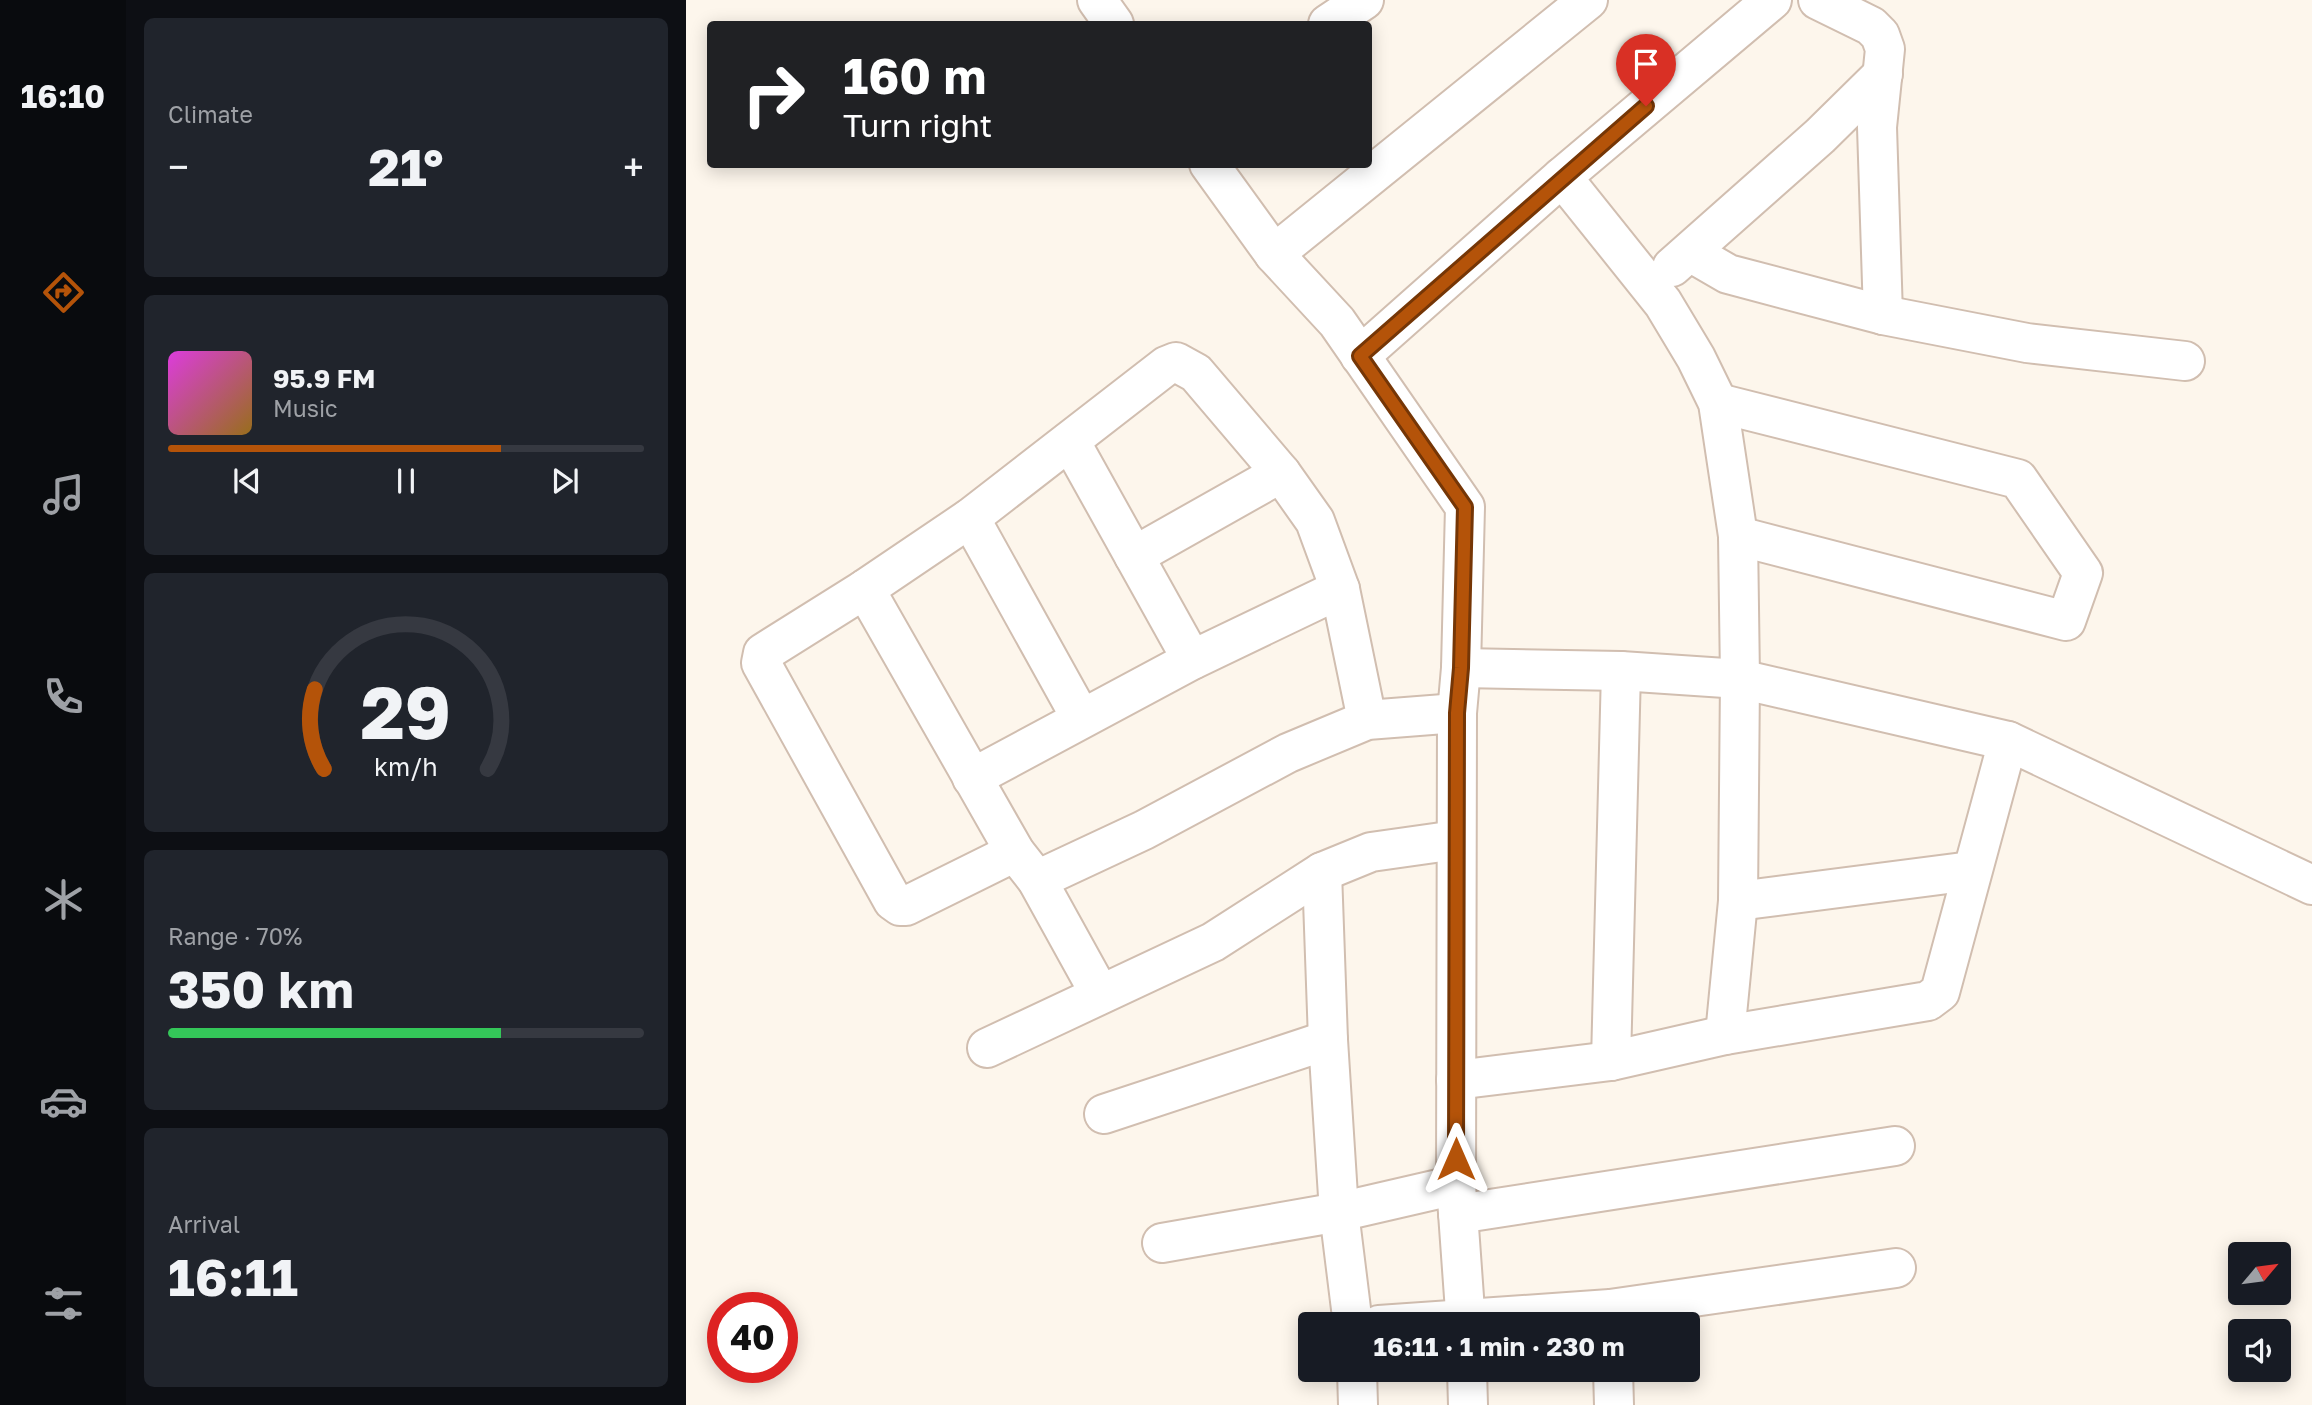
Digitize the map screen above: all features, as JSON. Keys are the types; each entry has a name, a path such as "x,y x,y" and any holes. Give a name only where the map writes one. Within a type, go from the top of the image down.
{"street":[{"path":"1097,0 1112,21"},
{"path":"1332,21 1364,0"},
{"path":"1275,254 1588,0"},
{"path":"1360,356 1562,177 1772,0"},
{"path":"1818,0 1871,26 1880,35 1885,49 1877,127 1882,315"},
{"path":"1649,286 1820,136 1882,74"},
{"path":"1212,168 1275,254 1336,322 1465,507 1455,840 1457,1200 1464,1312"},
{"path":"1562,177 1663,303 1696,358 1718,403 1738,536 1740,679 1738,901 1725,1035"},
{"path":"1690,252 1728,274 1882,315 2027,343 2185,361"},
{"path":"1367,720 1340,589 1315,521 1281,473 1196,373 1176,362 1166,366 970,517 865,589 763,653 761,663 893,901 900,906 1144,830 1289,753 1367,720 1457,713"},
{"path":"1718,403 2018,478 2084,573 2066,621 1738,536"},
{"path":"1070,441 1192,660"},
{"path":"1135,556 1281,473"},
{"path":"970,517 1081,718"},
{"path":"865,589 972,778 1100,994"},
{"path":"972,778 1192,660 1340,589"},
{"path":"1461,668 1621,671 1740,679 2008,741 2312,884"},
{"path":"1611,1061 1621,671"},
{"path":"1455,1080 1611,1061 1725,1035 1936,998 1940,992 2008,741"},
{"path":"987,1048 1213,942 1322,872 1371,852 1455,840"},
{"path":"1738,901 1971,871"},
{"path":"1322,872 1328,1040 1339,1212 1351,1312"},
{"path":"1104,1114 1328,1040"},
{"path":"1162,1243 1339,1212 1895,1146"},
{"path":"1639,1312 1896,1268"},
{"path":"1358,1382 1359,1405"},
{"path":"1467,1382 1468,1405"},
{"path":"1613,1382 1614,1405"}],"route":[{"path":"1456,1159 1455,840 1465,507 1360,356 1646,106"}]}
